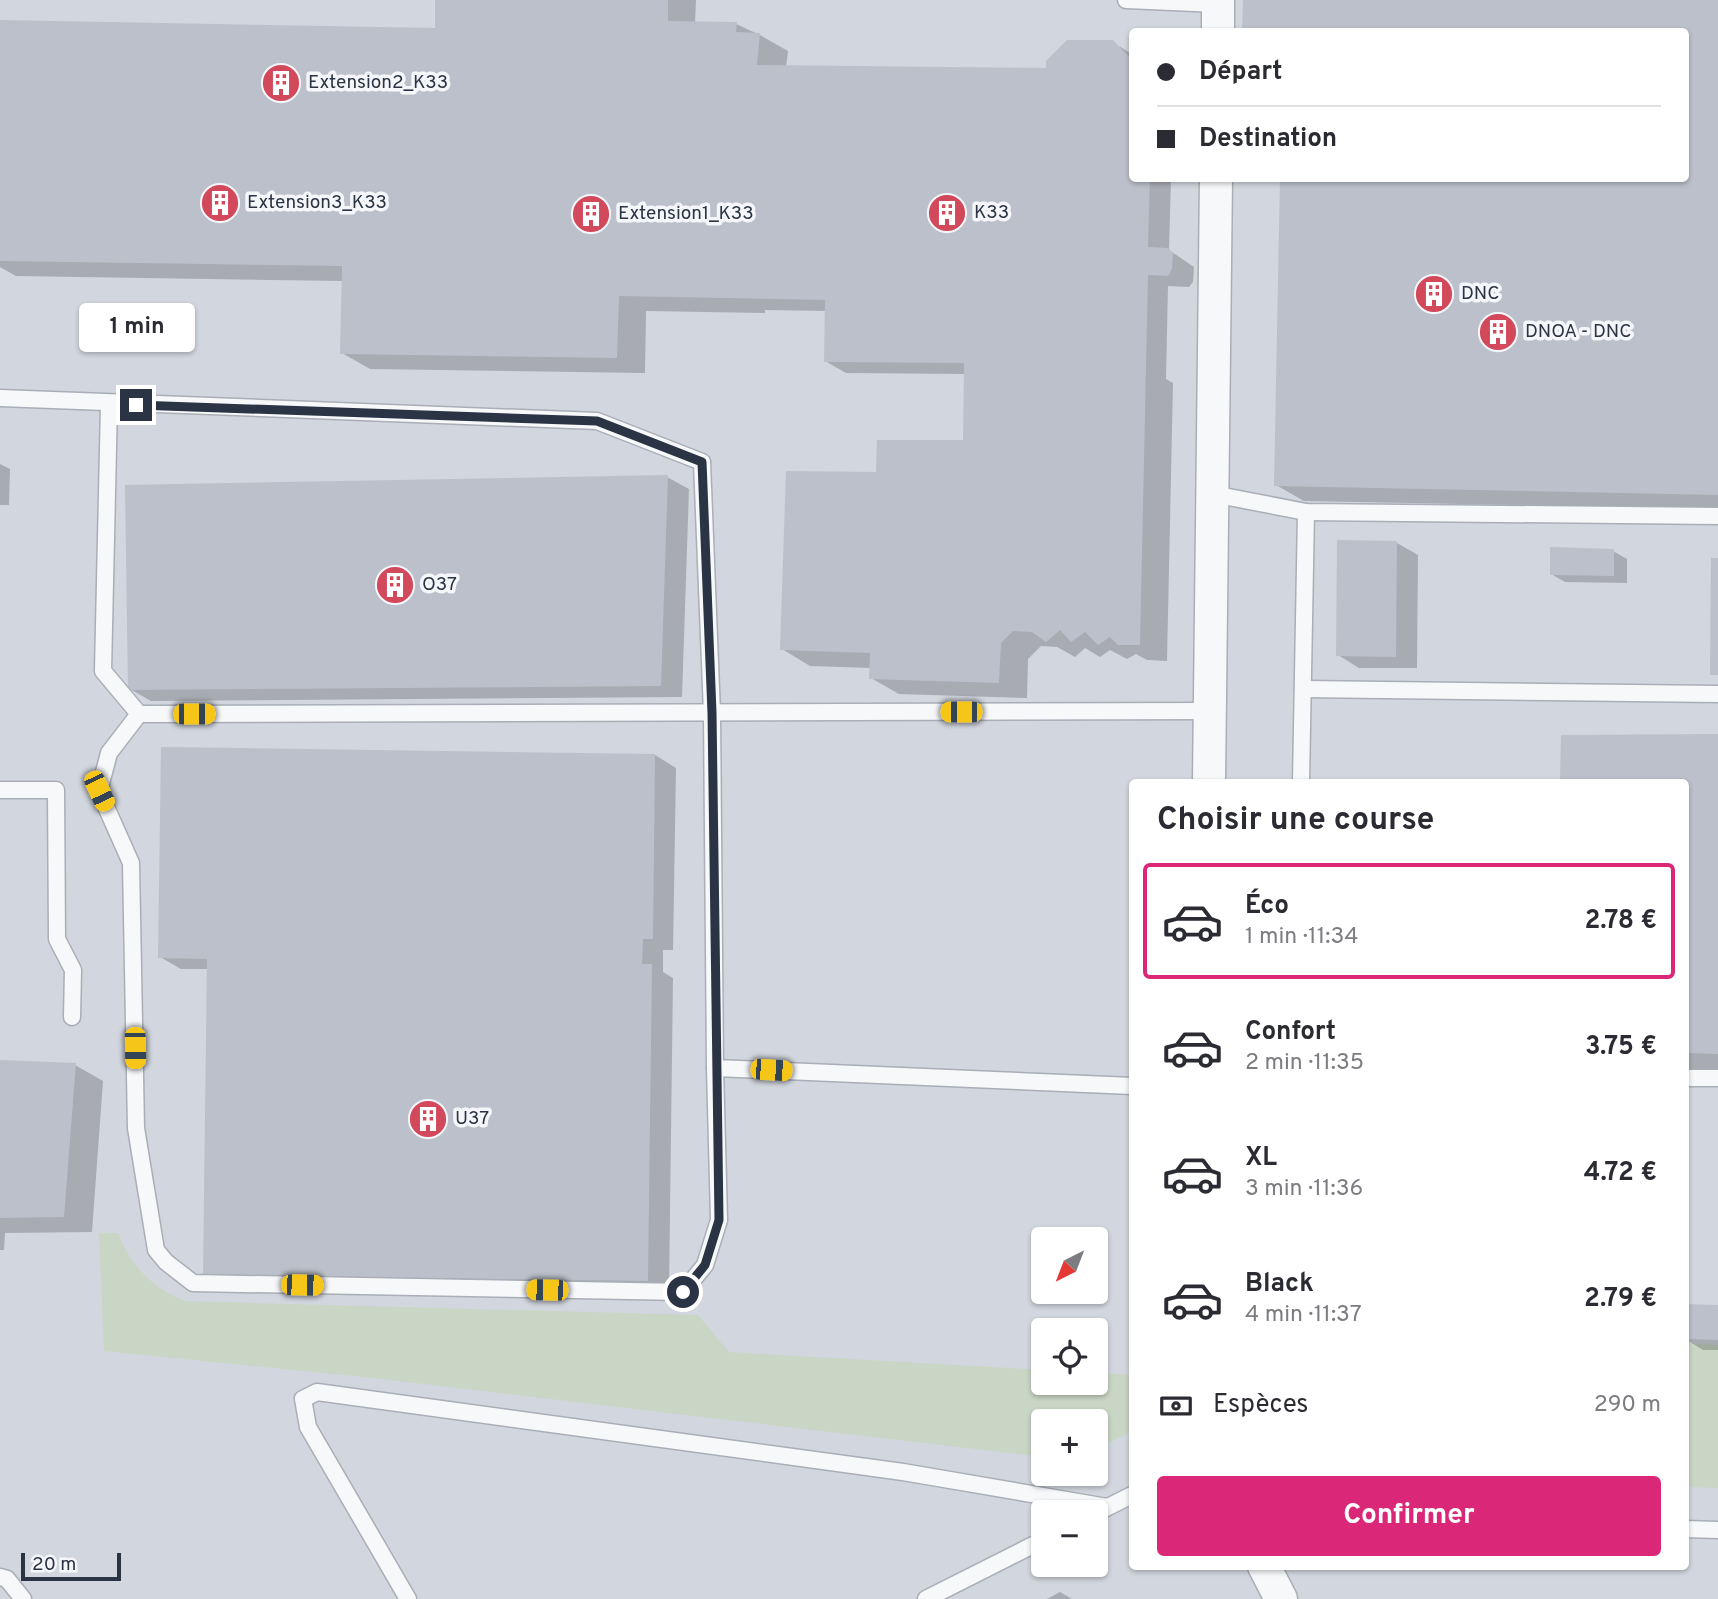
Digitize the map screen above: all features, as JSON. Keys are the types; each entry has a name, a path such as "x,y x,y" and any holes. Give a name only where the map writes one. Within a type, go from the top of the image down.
{"street":[{"path":"1209,779 1216,182"},
{"path":"1266,1570 1281,1599"}],"lane":[{"path":"1126,0 1218,12"},
{"path":"0,398 597,421 702,462 712,713 719,1220 705,1265 683,1292 193,1283 166,1262 156,1250 136,1128 131,863 99,791 109,753 139,714"},
{"path":"109,404 103,671 139,714"},
{"path":"1213,494 1306,512 1718,516"},
{"path":"1301,779 1306,512"},
{"path":"1303,689 1718,694"},
{"path":"139,714 1210,711"},
{"path":"0,790 56,790 57,939 73,970 72,1017"},
{"path":"715,1068 1129,1086"},
{"path":"1689,1078 1718,1078"},
{"path":"408,1599 308,1427 303,1399 317,1392 903,1472 1049,1500"},
{"path":"1108,1507 1129,1496"},
{"path":"1689,1529 1718,1530"},
{"path":"926,1599 1031,1546"},
{"path":"0,1577 7,1579 23,1599"}],"shaded area":[{"path":"0,0 1718,0 1718,1599 0,1599"}],"green space":[{"path":"99,1233 118,1233 136,1266 161,1289 184,1301 698,1315 729,1352 1031,1369 1031,1395 1108,1395 1108,1374 1129,1375 1129,1433 1108,1443 1108,1409 1031,1409 1031,1456 364,1377 104,1351"},
{"path":"1689,1343 1718,1345 1718,1488 1689,1487"}],"building":[{"path":"435,0 668,0 668,21 737,22 736,32 760,33 757,65 1046,68 1046,61 1067,40 1113,40 1129,57 1129,182 1150,182 1148,247 1168,248 1173,253 1172,269 1168,276 1148,275 1140,645 1118,645 1110,637 1098,645 1085,632 1071,642 1060,630 1046,642 1032,632 1013,631 1001,643 999,683 869,679 870,653 780,650 786,471 876,472 877,440 963,440 964,363 824,362 825,300 619,296 617,358 340,354 342,266 0,261 0,20 435,28"},
{"name":"DNOA - DNC","path":"1243,0 1718,0 1718,495 1274,486 1280,182 1689,182 1689,28 1242,28"},
{"name":"O37","path":"668,475 661,686 128,690 125,485"},
{"path":"1337,540 1397,541 1396,657 1336,656"},
{"path":"1550,547 1614,549 1614,576 1550,575"},
{"path":"1711,558 1718,558 1718,675 1710,675"},
{"path":"1718,734 1718,1054 1689,1053 1689,779 1560,779 1561,735"},
{"name":"U37","path":"161,747 655,754 653,939 643,939 642,964 652,964 648,1281 203,1275 207,959 158,958"},
{"path":"0,1060 76,1063 64,1217 0,1218"},
{"path":"1689,1304 1718,1305 1718,1340 1689,1339"}],"place":[{"name":"Extension2_K33","path":"281,83"},
{"name":"Extension3_K33","path":"220,203"},
{"name":"K33","path":"947,213"},
{"name":"Extension1_K33","path":"591,214"},
{"name":"DNC","path":"1434,294"},
{"name":"DNOA - DNC","path":"1498,332"},
{"name":"O37","path":"395,585"},
{"name":"U37","path":"428,1119"}],"route":[{"path":"136,405 597,421 702,462 712,713 719,1220 705,1265 683,1292"}]}
